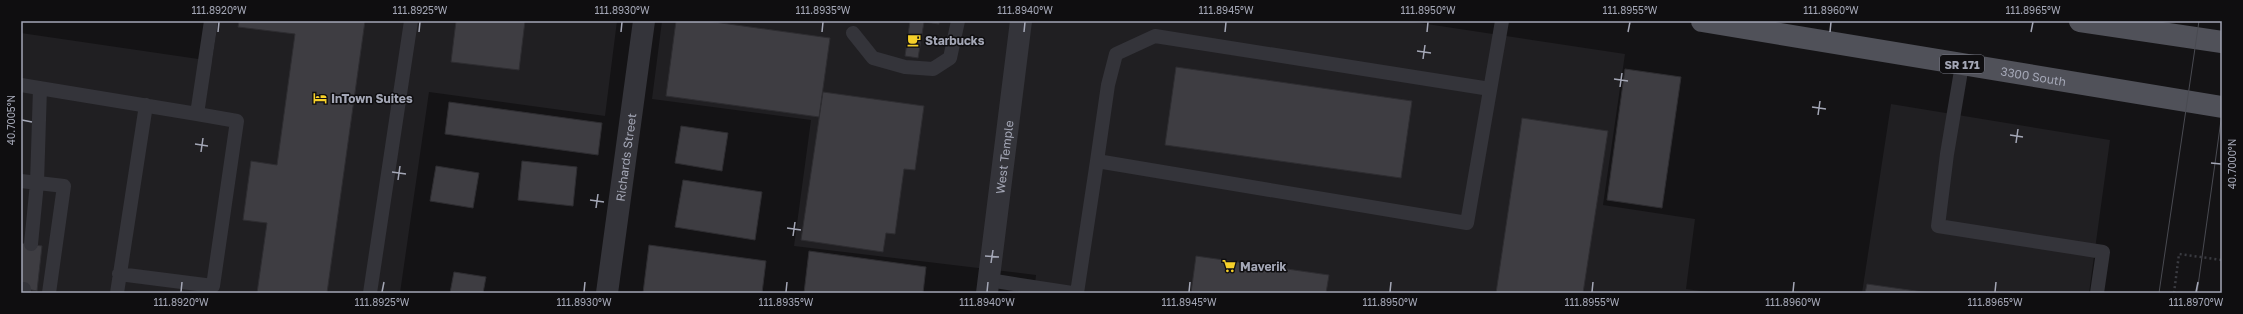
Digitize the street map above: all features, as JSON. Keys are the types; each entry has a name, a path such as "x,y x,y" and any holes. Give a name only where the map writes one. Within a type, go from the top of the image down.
{"main road":[{"name":"3300 South","path":"1702,21 2222,107"},
{"path":"2080,21 2222,42"}],"street":[{"name":"Richards Street","path":"606,293 644,21"},
{"name":"West Temple","path":"988,287 1021,21"}],"lane":[{"path":"197,114 211,21"},
{"path":"370,293 411,21"},
{"path":"852,33 873,58 905,67 933,69 950,58 958,21"},
{"path":"1097,161 1467,223 1502,21"},
{"path":"1077,293 1108,85 1116,54 1155,36 1490,89"},
{"path":"1962,65 1947,154 1938,226 2103,252 2097,293"},
{"path":"21,85 237,121 213,286 119,274"},
{"path":"31,244 38,183 40,88"},
{"path":"116,293 146,105"},
{"path":"21,181 64,186 49,293"},
{"path":"988,287 1072,293"}],"path":[{"path":"2174,293 2179,254 2222,260"}],"shaded area":[{"path":"218,21 617,21 605,116 429,92 400,293 21,293 21,33 212,61"},
{"path":"662,21 1407,21 1625,54 1603,205 1695,219 1686,289 1716,293 1034,293 1036,275 794,246 811,120 652,99"},
{"path":"1891,104 2110,140 2089,293 1862,293"}],"building":[{"name":"InTown Suites","path":"239,21 365,21 327,293 257,293 267,223 243,220 251,161 277,165 295,34 238,27"},
{"path":"456,21 525,21 519,70 451,62"},
{"path":"676,21 707,21 830,38 819,117 666,96"},
{"name":"Starbucks","path":"910,21 939,21 939,24 924,22 918,58 905,56"},
{"path":"1176,67 1412,101 1401,178 1165,145"},
{"path":"1625,69 1681,77 1662,208 1607,200"},
{"path":"823,92 924,106 915,170 904,169 895,234 886,233 883,252 801,240"},
{"path":"449,102 602,123 598,155 445,134"},
{"path":"1522,118 1608,131 1583,293 1496,293"},
{"path":"681,126 728,133 722,171 675,163"},
{"path":"522,161 577,167 573,206 518,200"},
{"path":"436,166 479,173 473,208 430,201"},
{"path":"683,180 762,192 755,240 675,227"},
{"path":"21,243 42,246 37,291 21,288"},
{"path":"649,245 766,261 762,293 643,293"},
{"path":"809,251 926,267 923,293 804,293"},
{"name":"Maverik","path":"1196,256 1329,275 1326,293 1191,293"},
{"path":"454,272 486,277 483,293 450,293"},
{"path":"1867,284 1930,293 1865,293"}],"tram line":[{"path":"2159,293 2199,21"},
{"path":"2197,293 2222,113"}],"place":[{"name":"Starbucks","path":"914,40"},
{"name":"InTown Suites","path":"320,98"},
{"name":"Maverik","path":"1229,266"}]}
